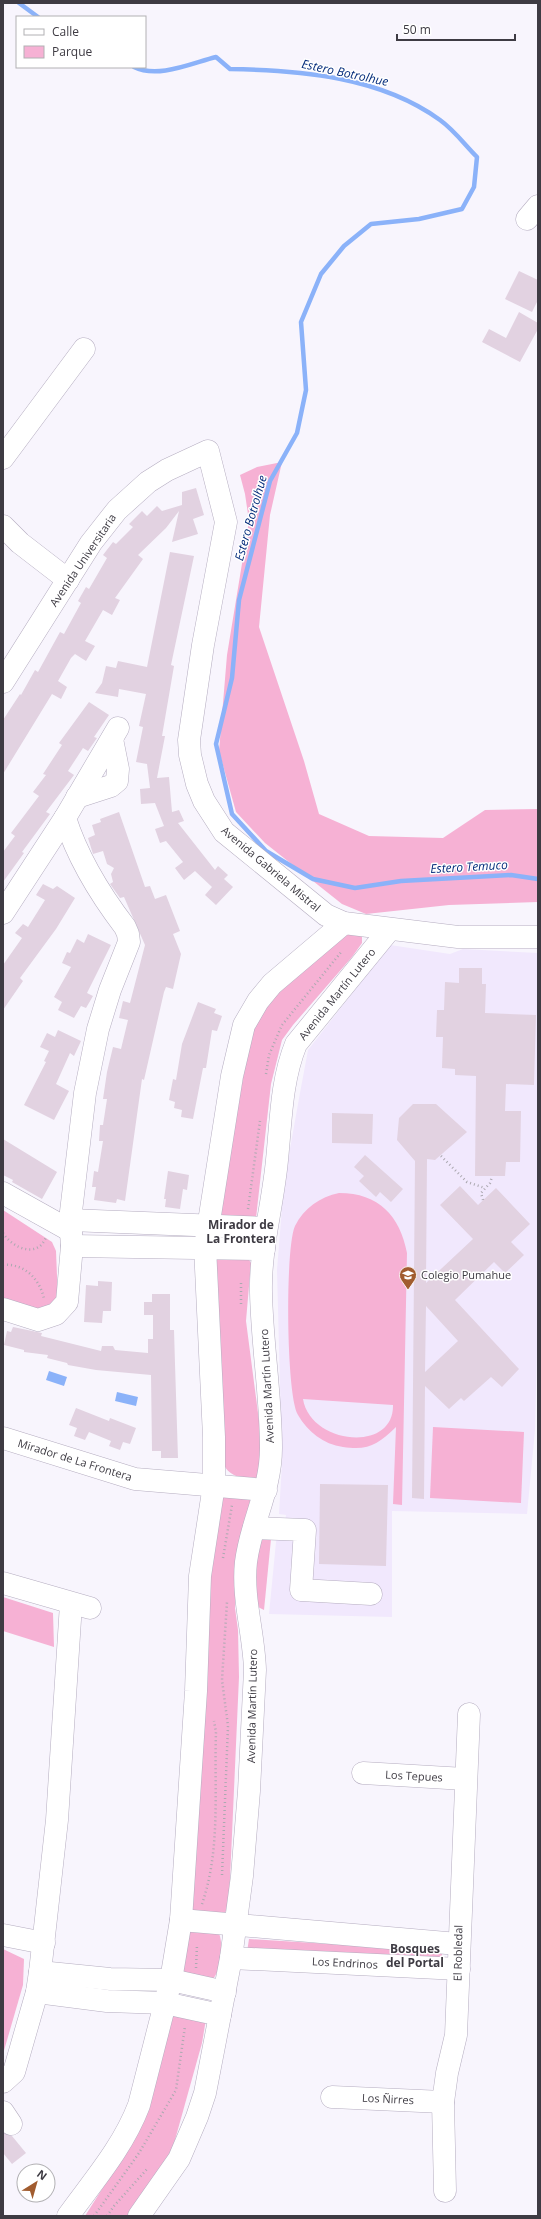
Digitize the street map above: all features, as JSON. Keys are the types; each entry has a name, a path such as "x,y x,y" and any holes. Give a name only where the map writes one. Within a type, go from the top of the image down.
{"street":[{"path":"3,458 84,349"},
{"name":"Avenida Universitaria","path":"3,682 103,526 132,495 167,470 208,451"},
{"name":"Avenida Gabriela Mistral","path":"208,451 226,522 203,645 190,730 190,755 193,770 204,801 224,832 300,896 326,915 344,923 458,937 538,937"},
{"path":"3,526 20,543 68,580"},
{"path":"3,913 65,818 115,734"},
{"path":"3,1309 38,1320 56,1314 67,1302 67,1230 86,1093 98,1029 110,990 129,942 128,934 124,927 87,872 72,842 65,818"},
{"path":"68,2216 118,2148 139,2105 171,1980 180,1920 196,1691 200,1576 214,1485 214,1437 205,1247 232,1076 244,1025 258,1000 272,984 344,923"},
{"name":"Avenida Martín Lutero","path":"140,2216 177,2164 197,2117 204,2093 225,1992 242,1876 253,1712 255,1653 245,1577 248,1552 266,1490 271,1449 270,1409 261,1291 266,1228 276,1164 284,1084 296,1044 390,929"},
{"path":"3,1193 67,1230 205,1247 264,1249"},
{"path":"67,1230 208,1224 266,1228"},
{"name":"Mirador de La Frontera","path":"3,1438 135,1480 266,1490"},
{"path":"254,1528 305,1530 301,1590 371,1594"},
{"path":"3,1583 81,1606 39,1982 14,2072 3,2082"},
{"name":"El Robledal","path":"445,2191 443,2102 447,2073 456,2035 458,1944 469,1714"},
{"name":"Los Tepues","path":"363,1773 465,1779"},
{"path":"180,1920 458,1944"},
{"path":"3,1935 44,1942"},
{"name":"Los Endrinos","path":"231,1958 458,1969"},
{"path":"39,1982 110,1979 171,1980 225,1992"},
{"path":"107,2001 110,1979"},
{"path":"39,1982 107,2001 165,2003 220,2015"},
{"name":"Los Ñirres","path":"332,2097 443,2102"}],"path":[{"path":"441,1156 467,1182 485,1188"},
{"path":"483,1200 481,1193 492,1177"},
{"path":"3,1233 8,1241 14,1246 22,1249 33,1249 45,1240 67,1230"},
{"path":"3,1265 12,1264 22,1268 40,1286 44,1304 38,1320"}],"shaded area":[{"name":"Colegio Pumahue","path":"390,945 450,954 463,949 538,953 538,1309 535,1430 527,1514 392,1511 392,1617 269,1614 277,1532 284,1533 286,1515 279,1514 282,1463 277,1270 284,1182 300,1093 308,1050"}],"green space":[{"path":"282,462 270,515 259,627 304,761 319,814 369,836 443,838 485,810 538,809 538,902 449,905 366,914 342,904 265,843 236,812 219,751 227,655 249,521 245,494 240,475 257,467"},
{"path":"348,930 362,933 362,943 282,1040 271,1084 256,1218 220,1216 251,1029 274,992"},
{"path":"339,1193 353,1194 366,1197 376,1202 393,1218 404,1240 407,1253 402,1505 393,1504 396,1427 384,1438 372,1445 360,1448 343,1447 329,1443 311,1432 298,1415 294,1402 291,1380 288,1321 288,1290 292,1239 295,1226 303,1214 319,1200","holes":["303,1399 393,1405 390,1421 380,1431 367,1436 351,1437 335,1434 320,1426 309,1414"]},
{"path":"3,1210 52,1242 56,1251 58,1301 45,1312 3,1299"},
{"path":"212,1258 248,1258 251,1263 246,1321 261,1436 260,1480 237,1476 225,1467 223,1462"},
{"path":"433,1427 524,1432 521,1503 430,1498"},
{"path":"221,1496 254,1499 244,1523 238,1546 235,1608 238,1630 239,1677 229,1902 225,1913 193,1911 189,1905 202,1662 217,1511"},
{"path":"259,1539 271,1539 264,1610 252,1604"},
{"path":"3,1597 53,1613 54,1647 3,1631"},
{"path":"190,1931 218,1931 221,1942 221,1955 218,1969 213,1979 184,1972 183,1968"},
{"path":"249,1939 442,1951 442,1964 247,1952"},
{"path":"3,1949 24,1959 23,1985 3,2054"},
{"path":"172,2013 206,2019 202,2043 173,2147 165,2164 128,2216 85,2216 125,2153 153,2091"}],"water":[{"path":"49,1371 67,1377 64,1386 46,1380"},
{"path":"117,1392 138,1397 136,1406 115,1401"}],"building":[{"path":"519,271 538,280 538,300 532,312 505,299"},
{"path":"519,312 538,323 538,329 520,362 482,342 489,329 506,338"},
{"path":"196,488 204,515 193,519 198,534 172,542 179,511 166,528 138,555 143,559 115,598 120,600 112,615 103,610 85,641 95,646 86,661 75,654 71,658 58,681 67,687 61,699 52,694 3,774 3,720 20,694 21,695 35,670 38,672 60,632 64,634 81,603 78,601 86,587 89,589 107,558 103,555 113,542 116,544 133,527 129,524 142,511 147,516 157,506 162,511 182,505 182,492"},
{"path":"170,552 194,556 171,665 174,666 162,736 165,736 157,778 169,777 172,812 179,810 184,821 178,823 215,870 218,866 228,875 224,879 233,887 216,905 205,895 212,887 195,871 184,880 175,868 183,862 166,841 160,843 155,829 164,826 155,803 141,804 140,789 150,788 147,764 136,762 143,727 139,726 146,694 119,689 118,697 95,693 102,683 106,666 116,668 118,661 147,667"},
{"path":"89,702 109,715 94,737 97,738 88,751 83,748 68,771 74,775 46,812 50,814 22,852 24,853 3,882 3,852 15,836 11,833 39,796 33,792 46,775 43,774 62,745 59,743"},
{"path":"119,812 145,887 150,886 155,899 166,895 180,931 173,934 181,954 173,989 166,987 164,992 144,1080 142,1079 125,1201 117,1199 116,1203 94,1200 96,1187 92,1187 94,1171 98,1172 103,1141 99,1141 100,1125 103,1125 107,1099 103,1099 107,1072 113,1047 121,1049 128,1020 119,1018 123,1001 130,1003 145,945 124,897 120,898 110,884 113,882 111,874 114,868 107,864 103,851 93,854 88,838 95,835 92,825 101,822 100,819"},
{"path":"43,884 53,889 57,886 75,898 56,929 20,978 23,981 3,1010 3,965 22,938 15,933 23,924 28,927 45,900 36,895"},
{"path":"88,934 111,945 87,993 93,996 86,1008 81,1006 74,1018 58,1010 62,1002 54,997 71,967 62,963 67,952 70,953 77,939 84,943"},
{"path":"459,968 482,968 482,984 486,984 485,1013 536,1015 534,1085 506,1084 505,1111 521,1111 520,1162 506,1162 505,1176 475,1176 476,1076 455,1075 455,1069 442,1068 443,1037 436,1037 437,1010 444,1010 445,982 459,983"},
{"path":"198,1002 216,1009 214,1013 222,1016 217,1031 212,1030 206,1068 203,1068 193,1119 181,1117 182,1110 174,1108 175,1102 169,1100 173,1079 176,1080 182,1044"},
{"path":"58,1030 81,1041 74,1056 70,1053 56,1084 69,1091 54,1120 24,1105 46,1062 44,1061 49,1051 40,1047 47,1033 55,1037"},
{"path":"413,1104 436,1104 467,1132 435,1160 427,1159 426,1283 473,1239 440,1205 460,1186 478,1205 496,1188 530,1224 511,1242 524,1255 505,1273 494,1262 455,1300 519,1369 502,1387 491,1377 464,1401 461,1398 449,1409 425,1386 424,1499 412,1498 415,1161 397,1140 399,1118","holes":["426,1306 458,1341 425,1372"]},
{"path":"332,1113 373,1114 372,1144 332,1143"},
{"path":"3,1139 57,1172 42,1199 12,1182 13,1180 3,1175"},
{"path":"365,1155 403,1189 391,1202 380,1192 376,1197 359,1181 364,1176 354,1167"},
{"path":"168,1171 189,1175 187,1190 183,1189 180,1209 165,1207 166,1199 164,1199"},
{"path":"98,1281 112,1282 111,1311 103,1311 102,1323 84,1322 86,1285 98,1286"},
{"path":"152,1294 170,1294 170,1330 174,1330 178,1458 161,1458 161,1451 152,1451 151,1375 96,1370 68,1365 67,1363 47,1358 48,1355 24,1352 24,1350 4,1345 7,1331 11,1332 13,1327 42,1333 41,1336 101,1351 102,1346 113,1346 115,1350 148,1353 148,1339 153,1339 153,1315 144,1315 144,1302 152,1302"},
{"path":"76,1408 109,1421 110,1418 136,1428 130,1444 123,1442 120,1450 109,1446 111,1441 89,1432 85,1440 74,1436 77,1428 69,1425"},
{"path":"320,1484 388,1485 386,1566 319,1564"},
{"path":"3,2133 12,2136 26,2153 12,2164 3,2153"}],"waterway":[{"name":"Estero Botrolhue","path":"19,3 37,16"},
{"name":"Estero Botrolhue","path":"137,68 143,70 164,71 216,57 230,69 284,71 312,74 366,85 392,94 417,106 440,120 455,133 477,157 474,187 462,209 419,219 371,224 344,246 321,274 301,322 306,390 297,433 270,481 239,600 232,678 216,744 232,814 266,851 313,879 355,888 401,881 511,875 538,879"}],"place":[{"name":"Colegio Pumahue","path":"408,1290"}],"district":[{"name":"Mirador de La Frontera","path":"241,1232"},
{"name":"Bosques del Portal","path":"415,1956"}],"water label":[{"name":"Estero Temuco","path":"469,867"}]}
